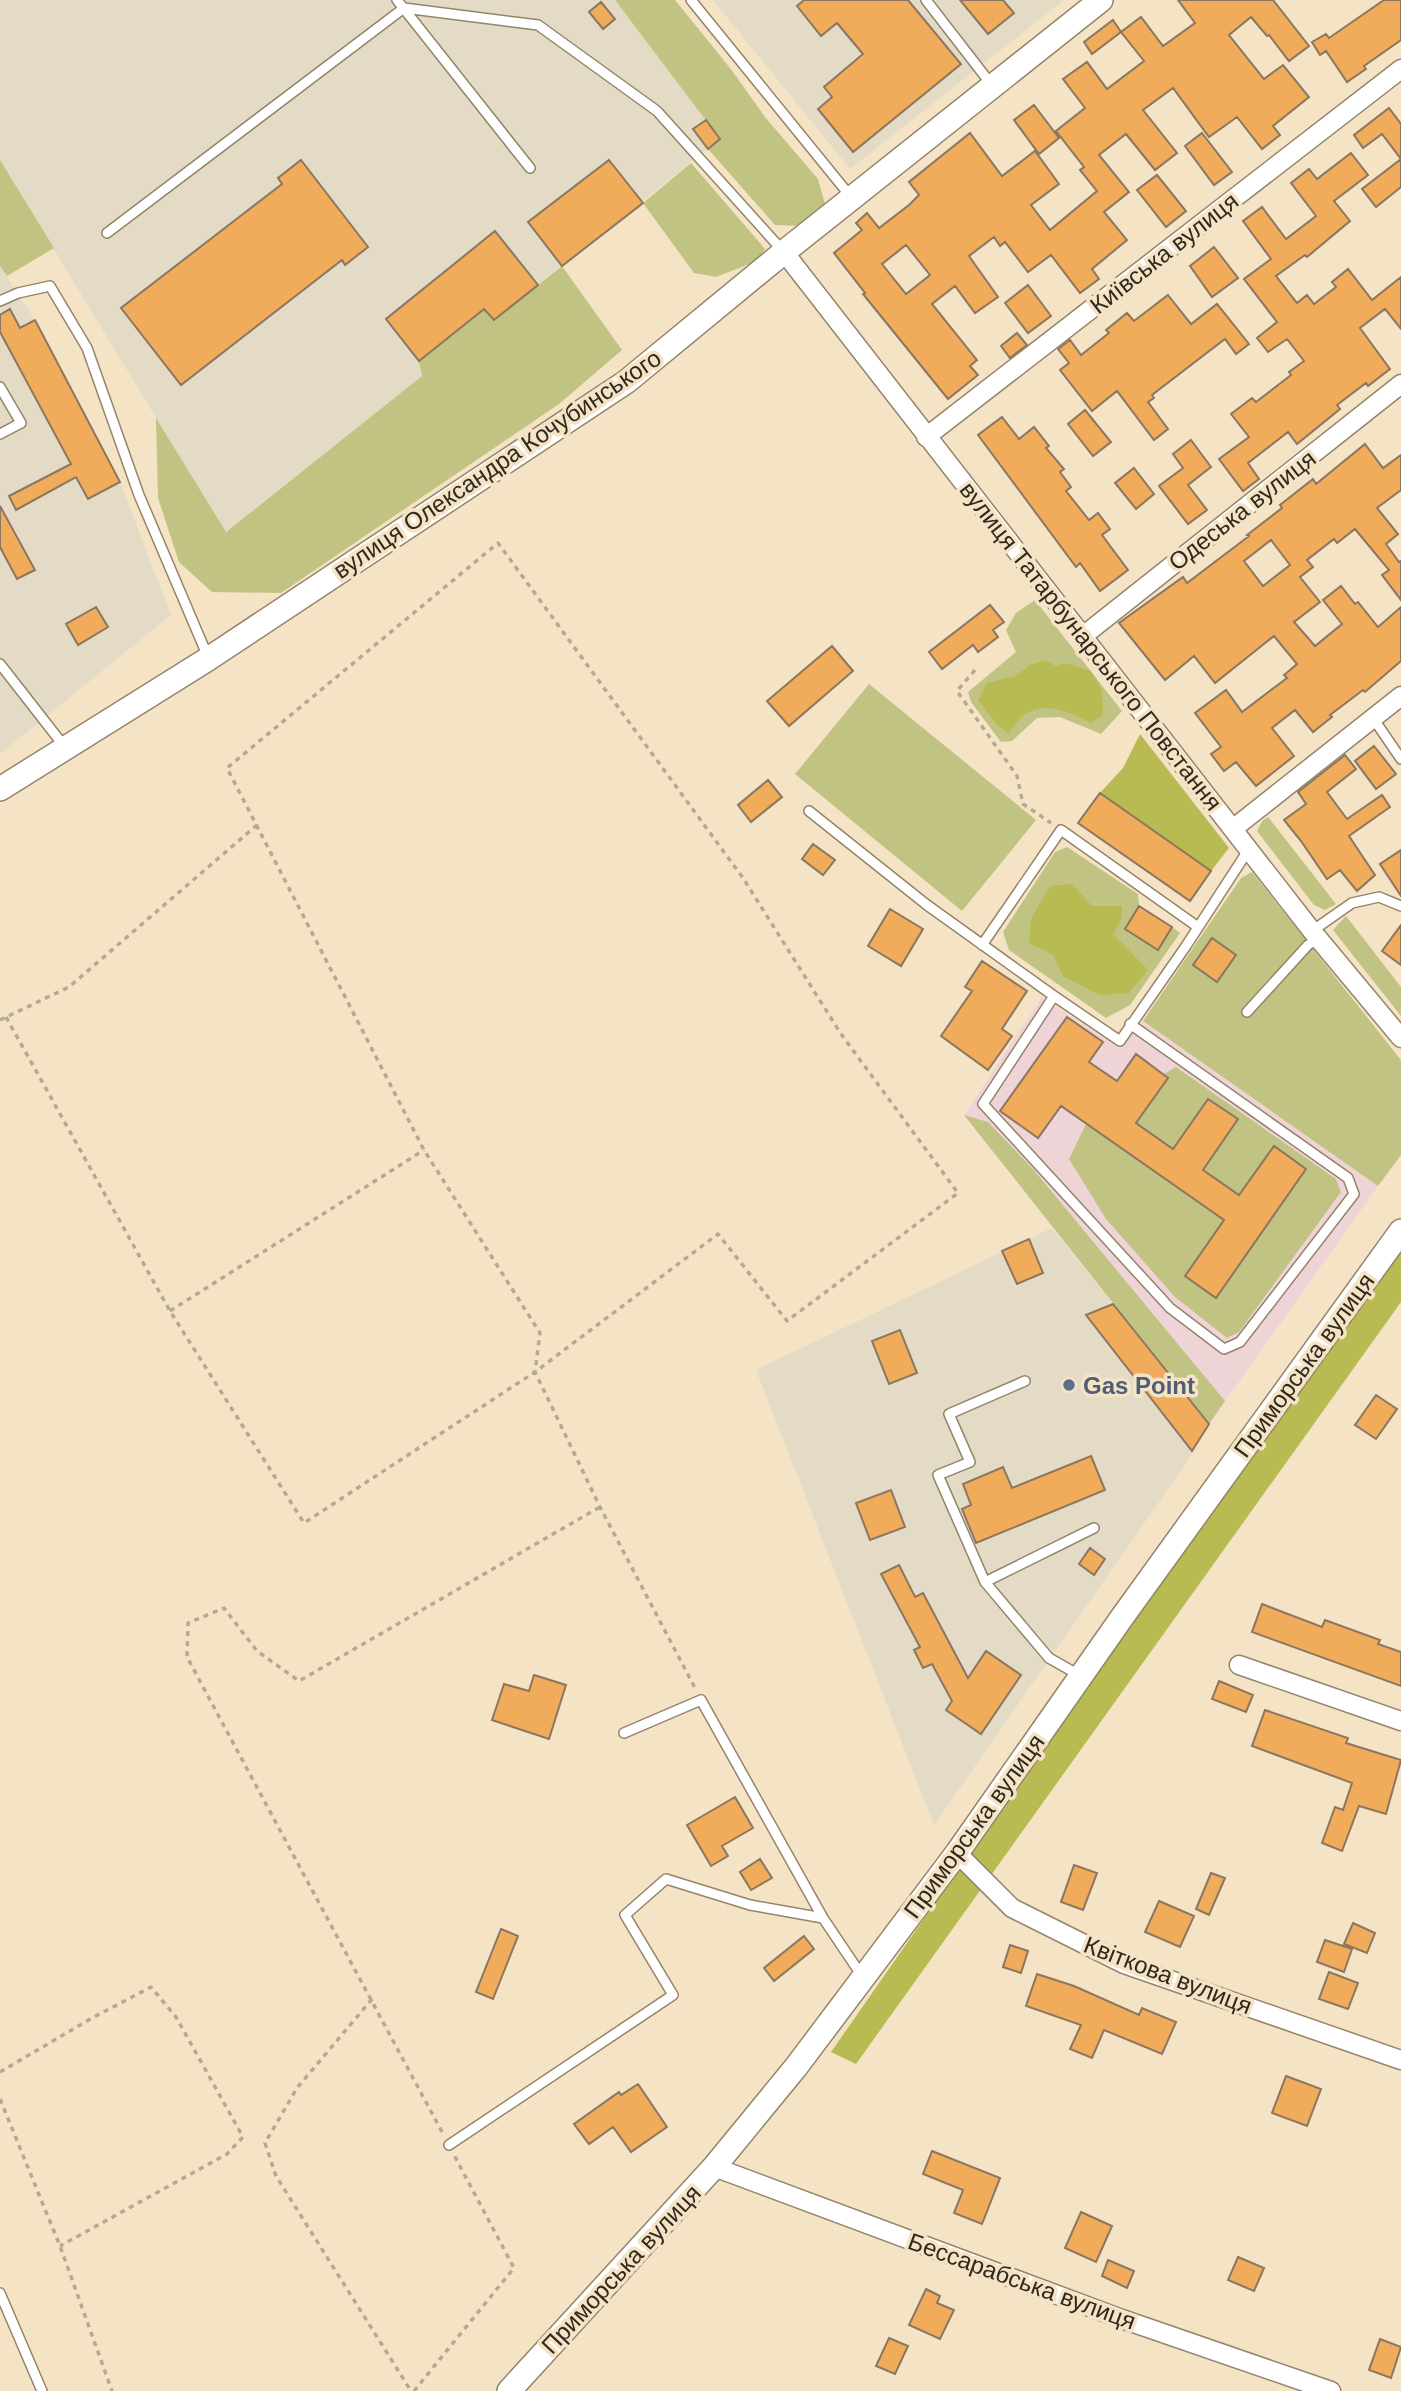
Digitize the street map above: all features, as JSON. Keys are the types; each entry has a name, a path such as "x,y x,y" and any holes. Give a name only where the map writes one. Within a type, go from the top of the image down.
{"street":[{"name":"вулиця Олександра Кочубинського","path":"0,789 208,659 625,382 1101,0"},
{"name":"Київська вулиця","path":"926,437 1401,69"},
{"name":"вулиця Татарбунарського Повстання","path":"784,252 1315,935 1401,1038"},
{"name":"Одеська вулиця","path":"1083,636 1401,384"},
{"path":"1234,828 1401,696"},
{"name":"Приморська вулиця","path":"509,2391 714,2167 796,2067 957,1853 1401,1231"},
{"path":"1239,1665 1401,1721"},
{"name":"Квіткова вулиця","path":"957,1853 1012,1908 1124,1964 1401,2060"},
{"name":"Бессарабська вулиця","path":"714,2167 1122,2319 1331,2391"}],"lane":[{"path":"397,0 530,168"},
{"path":"691,0 852,198"},
{"path":"926,0 993,86"},
{"path":"107,233 404,8 538,25 657,111 784,252"},
{"path":"0,301 18,293 50,286 87,348 139,495 208,659"},
{"path":"0,387 21,423 0,434"},
{"path":"0,664 65,747"},
{"path":"1373,718 1401,759"},
{"path":"809,811 927,905 1120,1041 1250,849"},
{"path":"982,944 1061,830 1198,927"},
{"path":"1247,1012 1315,935 1352,903 1379,897 1401,906"},
{"path":"1054,996 983,1104 1170,1308 1224,1349 1240,1342 1354,1194 1348,1178 1130,1024"},
{"path":"1026,1381 948,1414 970,1462 938,1475 985,1582 1049,1658 1081,1676"},
{"path":"985,1582 1094,1528"},
{"path":"624,1733 701,1700 823,1918 863,1978"},
{"path":"449,2145 673,1995 625,1915 666,1879 750,1905 823,1918"},
{"path":"0,2293 42,2391"}],"path":[{"path":"6,1017 170,1311 304,1523 535,1372 718,1234 788,1321 958,1193 841,1034 743,878 498,543 227,768 424,1150 540,1333 535,1372 600,1507 701,1700"},
{"path":"975,670 957,691 1017,776 1023,804 1061,830"},
{"path":"0,1018 69,987 257,825"},
{"path":"170,1311 424,1150"},
{"path":"372,1999 297,2088 265,2143 276,2176 412,2391 514,2268 372,1999 187,1657 188,1623 224,1608 257,1651 299,1681 600,1507"},
{"path":"0,2072 151,1987 176,2017 243,2137 227,2154 60,2246"},
{"path":"0,2099 60,2246 112,2391"}],"shaded area":[{"path":"0,0 615,0 720,139 494,320 484,309 420,361 422,376 225,532 0,160"},
{"path":"713,0 1064,0 850,169"},
{"path":"0,266 35,320 120,482 171,615 0,754"},
{"path":"1045,660 1056,666 1065,663 1091,671 1102,691 1103,715 1091,723 1057,709 1040,709 1023,716 1008,733 995,722 978,700 987,683 1016,676 1030,665"},
{"path":"1140,734 1229,848 1211,871 1100,793 1123,768"},
{"path":"1072,884 1092,906 1122,906 1121,920 1113,934 1148,970 1129,993 1100,995 1063,976 1053,955 1029,943 1031,919 1050,886"},
{"path":"1042,997 1121,1050 1143,1021 1378,1186 1209,1424 964,1115"},
{"path":"1052,1228 1209,1424 1184,1466 934,1825 756,1370"},
{"path":"1401,1235 1401,1302 856,2064 831,2052"}],"green space":[{"path":"615,0 675,0 730,68 765,117 818,179 825,204 800,226 775,225 708,149 720,139"},
{"path":"0,160 54,248 7,276 0,266"},
{"path":"691,163 765,249 757,261 716,277 694,273 643,203"},
{"path":"562,266 622,350 559,404 281,593 212,592 179,562 158,498 156,418 226,532 422,376 419,361 484,309 494,320"},
{"path":"1035,600 1122,711 1101,734 1060,717 1037,718 1012,741 1001,742 971,702 968,692 1016,652 1006,630 1016,613"},
{"path":"869,684 1036,820 962,911 795,774"},
{"path":"1268,817 1336,904 1325,910 1314,905 1257,831 1262,821"},
{"path":"1067,847 1138,894 1139,906 1125,929 1158,950 1172,927 1180,933 1130,1005 1106,1018 1009,950 1003,932 1055,852"},
{"path":"1252,872 1401,1060 1401,1155 1378,1186 1143,1021 1241,878"},
{"path":"1346,916 1401,987 1401,1016 1333,930"},
{"path":"1176,1067 1336,1179 1341,1192 1239,1332 1227,1338 1175,1297 1106,1219 1069,1159 1086,1124 1224,1220 1185,1275 1216,1298 1306,1169 1274,1146 1239,1195 1203,1170 1238,1120 1209,1099 1173,1149 1136,1123 1168,1078 1164,1074"},
{"path":"964,1115 988,1122 1033,1169 1225,1401 1209,1424"}],"building":[{"path":"804,0 908,0 961,64 853,152 818,109 832,97 824,87 863,54 837,23 821,36 797,6"},
{"path":"960,0 1003,0 1014,13 988,34"},
{"path":"1178,0 1273,0 1309,46 1289,61 1251,17 1229,35 1264,79 1283,65 1309,97 1273,126 1280,135 1262,149 1237,117 1209,137 1173,88 1143,110 1177,153 1155,170 1126,134 1099,155 1129,192 1104,212 1127,240 1092,269 1099,279 1080,293 1051,255 1028,272 1005,242 1000,246 994,237 969,256 998,297 975,313 955,286 932,304 977,360 970,366 978,375 948,399 863,294 865,293 834,253 862,230 856,223 867,213 879,228 909,205 919,195 909,182 970,133 1002,176 1035,151 1059,184 1031,205 1050,230 1097,191 1080,170 1084,167 1056,131 1085,108 1063,79 1087,62 1107,89 1144,61 1121,32 1141,17 1163,46 1195,23","holes":["906,245 930,275 906,294 882,264"]},
{"path":"1384,0 1401,0 1401,40 1364,66 1366,69 1347,82 1326,51 1320,55 1312,42 1326,34 1329,38"},
{"path":"601,2 615,19 603,29 589,12"},
{"path":"1113,20 1121,32 1092,54 1084,42"},
{"path":"1034,105 1059,138 1039,154 1014,120"},
{"path":"1389,108 1401,124 1401,159 1382,134 1363,148 1354,135"},
{"path":"706,120 720,139 708,149 693,129"},
{"path":"1202,133 1232,172 1214,185 1185,146"},
{"path":"1351,153 1368,175 1334,201 1350,221 1307,257 1305,255 1276,276 1297,303 1307,295 1314,304 1336,287 1332,282 1348,269 1372,300 1401,277 1401,329 1385,309 1360,328 1390,369 1337,405 1340,409 1297,444 1288,432 1248,463 1259,479 1243,491 1219,459 1249,437 1231,414 1252,398 1256,402 1291,375 1289,372 1304,361 1287,339 1268,352 1257,338 1277,322 1244,279 1271,259 1243,221 1262,207 1286,239 1316,216 1291,183 1309,169 1317,179"},
{"path":"1401,159 1401,187 1376,207 1362,189"},
{"path":"301,160 368,247 345,265 342,260 181,385 121,308 282,184 278,178"},
{"path":"609,160 643,203 562,266 528,222"},
{"path":"1157,175 1186,211 1166,227 1137,190"},
{"path":"495,231 538,285 494,320 484,309 419,361 386,319"},
{"path":"1214,247 1238,278 1212,297 1190,266"},
{"path":"1028,285 1051,316 1028,333 1005,303"},
{"path":"1168,295 1191,324 1217,304 1249,344 1236,354 1225,339 1152,395 1154,398 1148,402 1168,429 1154,440 1117,391 1092,411 1060,370 1069,363 1058,349 1070,340 1081,355 1109,333 1106,330 1127,313 1134,321"},
{"path":"10,309 20,328 35,320 120,482 88,499 76,477 16,510 9,496 71,464 0,332 0,315"},
{"path":"1017,333 1027,345 1010,358 1001,346"},
{"path":"1085,410 1111,442 1093,456 1068,424"},
{"path":"1002,417 1019,439 1034,427 1049,446 1046,448 1064,469 1060,472 1071,487 1066,491 1089,520 1098,513 1110,529 1102,535 1128,570 1100,591 1080,563 1076,567 978,435"},
{"path":"1191,440 1211,467 1188,485 1207,510 1188,524 1159,486 1183,468 1173,454"},
{"path":"1365,444 1383,468 1401,455 1401,490 1377,508 1398,534 1386,544 1399,562 1401,561 1401,600 1382,575 1389,570 1355,529 1337,543 1334,539 1307,560 1313,567 1300,577 1320,602 1294,622 1315,646 1342,624 1323,600 1341,586 1378,627 1401,607 1401,661 1365,692 1363,690 1330,715 1332,717 1313,732 1295,710 1272,728 1294,756 1256,786 1236,762 1224,771 1211,754 1221,747 1195,713 1226,690 1242,712 1287,678 1284,675 1297,664 1274,636 1215,683 1194,656 1165,680 1119,623 1183,577 1187,583 1249,536 1247,535 1282,508 1280,505 1313,479 1316,484","holes":["1271,540 1290,565 1263,586 1244,561"]},
{"path":"1134,468 1154,494 1136,509 1115,483"},
{"path":"0,506 35,570 17,579 0,547"},
{"path":"990,605 1004,622 993,630 998,637 978,652 973,645 942,669 929,652"},
{"path":"96,607 108,627 78,645 66,624"},
{"path":"832,646 853,671 789,726 767,701"},
{"path":"1374,746 1396,774 1376,789 1355,761"},
{"path":"1345,755 1356,769 1327,792 1347,819 1382,795 1390,807 1349,836 1375,875 1357,891 1340,870 1327,879 1284,820 1306,804 1298,792"},
{"path":"768,780 782,797 751,822 738,805"},
{"path":"1100,793 1211,871 1190,901 1078,823"},
{"path":"813,844 835,860 823,875 802,859"},
{"path":"1401,850 1401,896 1380,864"},
{"path":"1139,906 1172,927 1158,950 1125,929"},
{"path":"890,909 923,929 901,966 868,946"},
{"path":"1401,925 1401,965 1382,951"},
{"path":"1212,938 1236,955 1217,982 1193,965"},
{"path":"982,961 1027,991 1002,1029 1012,1036 988,1070 941,1036 972,991 965,987"},
{"path":"1067,1017 1103,1042 1089,1062 1117,1081 1136,1054 1168,1078 1136,1123 1173,1149 1208,1099 1238,1119 1203,1170 1239,1195 1274,1146 1306,1169 1216,1298 1185,1276 1224,1220 1061,1106 1038,1138 1000,1111"},
{"path":"1029,1239 1043,1273 1017,1284 1002,1251"},
{"path":"1113,1304 1209,1424 1192,1451 1086,1315"},
{"path":"900,1330 917,1373 889,1384 872,1341"},
{"path":"1376,1395 1397,1409 1376,1439 1355,1425"},
{"path":"1091,1456 1105,1490 976,1543 962,1509 971,1505 963,1484 1003,1467 1012,1488"},
{"path":"891,1490 905,1527 870,1540 856,1503"},
{"path":"1090,1548 1105,1559 1094,1575 1079,1564"},
{"path":"899,1565 915,1597 923,1593 968,1678 986,1651 1021,1675 981,1734 946,1710 952,1701 932,1664 923,1668 914,1650 920,1647 881,1574"},
{"path":"1262,1604 1322,1627 1325,1620 1380,1640 1378,1644 1401,1652 1401,1686 1252,1632"},
{"path":"534,1675 566,1685 549,1739 492,1720 504,1684 529,1691"},
{"path":"1219,1681 1253,1695 1246,1712 1212,1699"},
{"path":"1265,1710 1348,1738 1346,1743 1401,1760 1386,1814 1359,1806 1342,1851 1322,1843 1335,1807 1343,1810 1352,1783 1252,1746"},
{"path":"735,1797 753,1828 722,1846 728,1856 711,1866 687,1825"},
{"path":"760,1859 772,1878 751,1890 740,1872"},
{"path":"1074,1865 1097,1873 1083,1910 1061,1902"},
{"path":"1211,1873 1225,1878 1209,1915 1196,1909"},
{"path":"1159,1901 1194,1916 1180,1947 1145,1932"},
{"path":"1353,1923 1375,1933 1367,1953 1344,1944"},
{"path":"501,1929 518,1936 493,1999 476,1992"},
{"path":"804,1936 814,1949 774,1981 764,1968"},
{"path":"1325,1940 1352,1949 1344,1972 1317,1962"},
{"path":"1010,1945 1028,1951 1021,1973 1003,1967"},
{"path":"1329,1972 1358,1983 1348,2009 1319,1999"},
{"path":"1037,1974 1074,1986 1139,2015 1142,2008 1176,2022 1162,2054 1104,2030 1092,2058 1070,2049 1081,2025 1026,2006"},
{"path":"1286,2076 1321,2089 1307,2126 1272,2113"},
{"path":"638,2084 667,2127 631,2152 613,2127 589,2144 574,2124 619,2092 621,2095"},
{"path":"932,2151 1000,2178 982,2224 954,2213 963,2190 923,2174"},
{"path":"1081,2212 1112,2226 1096,2262 1065,2248"},
{"path":"1238,2257 1264,2268 1254,2291 1228,2280"},
{"path":"1108,2260 1134,2271 1127,2288 1102,2276"},
{"path":"926,2289 940,2296 937,2303 954,2310 940,2339 909,2325"},
{"path":"889,2338 908,2346 895,2374 876,2366"},
{"path":"1380,2339 1401,2347 1391,2378 1369,2370"}],"place":[{"name":"Gas Point","path":"1069,1385"}]}
